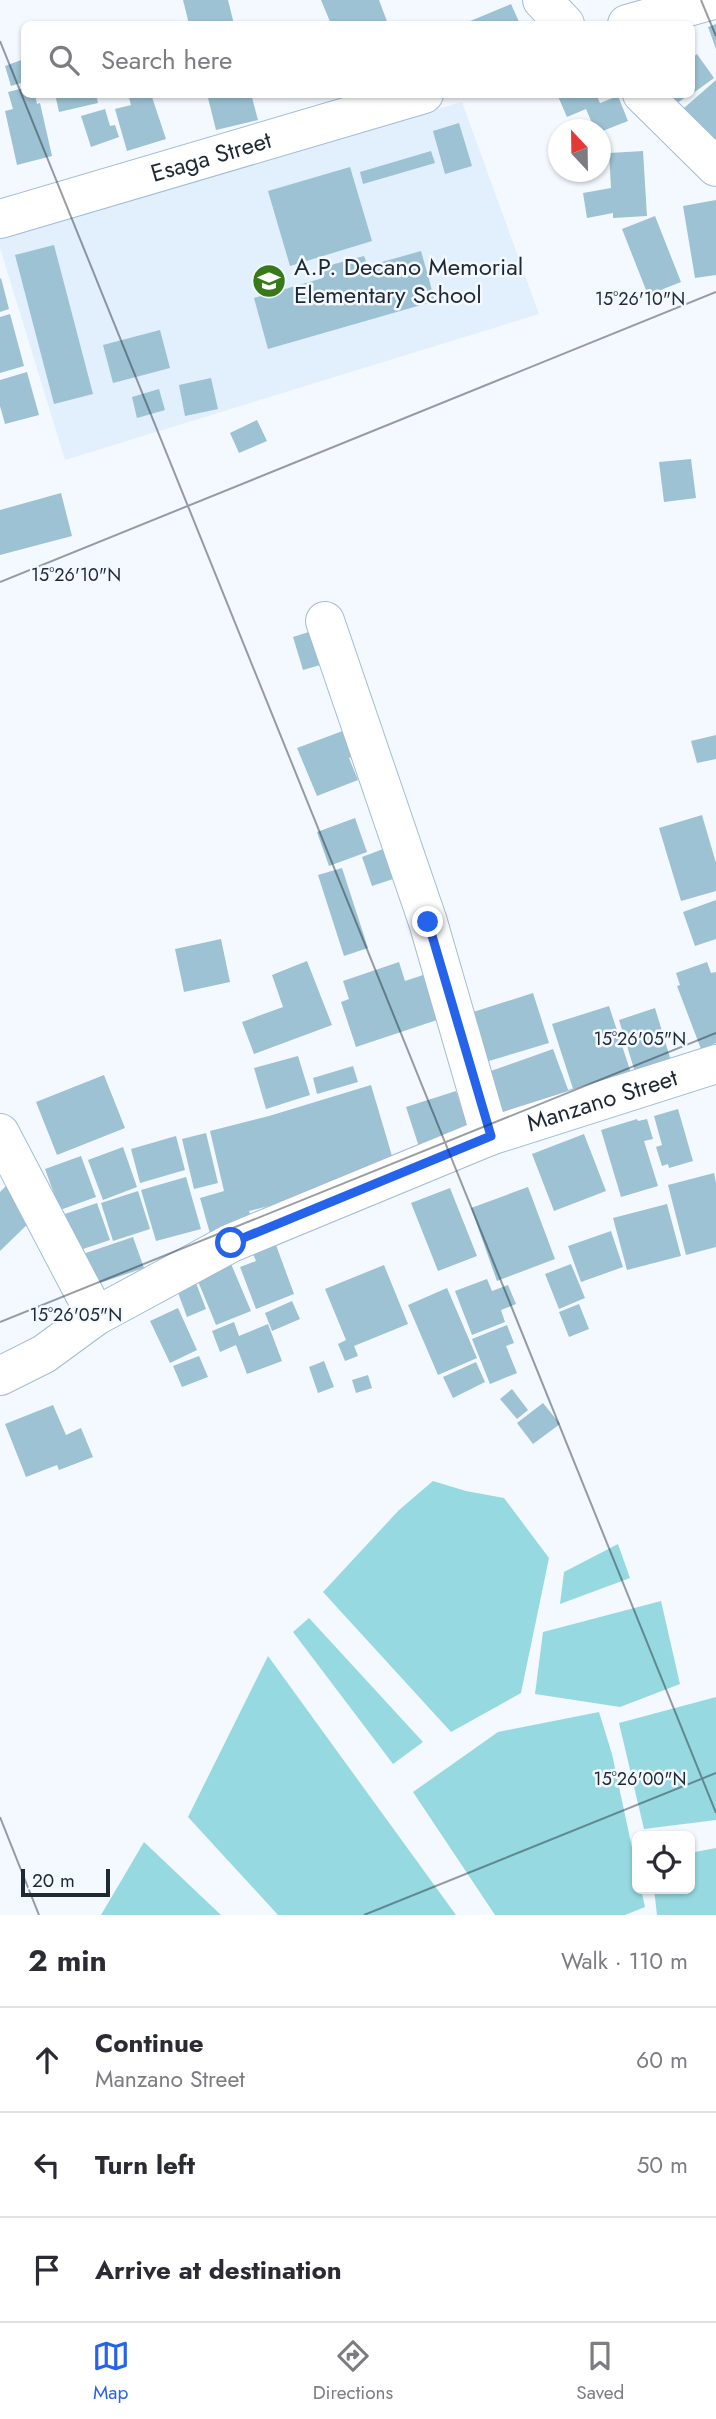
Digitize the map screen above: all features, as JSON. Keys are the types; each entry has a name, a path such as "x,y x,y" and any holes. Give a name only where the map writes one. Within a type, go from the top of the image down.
{"street":[{"path":"542,0 562,21"},
{"path":"637,21 713,0"},
{"name":"Esaga Street","path":"0,219 410,98"},
{"path":"646,98 716,167"},
{"path":"325,621 428,922 491,1136"},
{"name":"Manzano Street","path":"0,1376 44,1354 96,1316 231,1243 491,1136 716,1064"},
{"path":"0,1133 96,1316"}],"shaded area":[{"name":"A.P. Decano Memorial Elementary School","path":"462,102 539,314 65,460 0,248 0,235"}],"water":[{"path":"433,1481 504,1498 549,1558 521,1693 451,1732 323,1592 399,1510"},
{"path":"618,1544 630,1578 560,1604 564,1572"},
{"path":"661,1601 680,1684 620,1707 535,1694 543,1632"},
{"path":"309,1618 423,1742 393,1764 293,1632"},
{"path":"268,1656 456,1915 278,1915 188,1817"},
{"path":"716,1697 716,1820 644,1829 619,1723"},
{"path":"599,1712 612,1754 632,1848 632,1894 642,1894 645,1907 625,1915 495,1915 413,1792 498,1732"},
{"path":"144,1842 221,1915 101,1915"},
{"path":"716,1848 716,1915 657,1915 655,1894 695,1894 695,1852"}],"building":[{"path":"183,0 228,0 233,21 188,21"},
{"path":"321,0 379,0 387,21 330,21"},
{"path":"511,4 519,21 470,21"},
{"path":"716,24 716,49 708,27"},
{"path":"697,54 714,78 695,92"},
{"path":"21,60 21,83 11,86 5,66"},
{"path":"716,80 716,159 676,115"},
{"path":"21,89 21,98 36,98 37,104 40,103 52,156 17,165 5,111 13,109 8,92"},
{"path":"56,98 97,98 98,103 59,112"},
{"path":"129,98 152,98 166,139 127,151 115,109 131,105"},
{"path":"208,98 252,98 258,120 216,130"},
{"path":"559,98 598,98 600,103 619,98 628,121 611,128 611,119 590,119 586,109 567,117"},
{"path":"658,98 684,98 666,111"},
{"path":"105,109 110,126 115,125 119,137 91,147 81,116"},
{"path":"459,123 472,166 445,174 433,131"},
{"path":"431,151 435,163 363,184 360,172"},
{"path":"643,151 647,216 613,218 613,213 587,218 583,193 611,188 611,153"},
{"path":"350,167 372,241 290,266 268,191"},
{"path":"716,200 716,275 695,278 683,206"},
{"path":"655,216 681,282 648,295 622,229"},
{"path":"54,245 93,394 54,404 15,255"},
{"path":"421,251 435,301 268,349 254,298 323,278 320,268 364,256 368,266"},
{"path":"0,279 9,309 0,312"},
{"path":"10,314 24,366 0,373 0,317"},
{"path":"160,330 170,368 113,383 103,345"},
{"path":"27,372 39,415 5,424 0,406 0,380"},
{"path":"211,378 218,409 185,416 179,385"},
{"path":"159,389 165,410 137,418 132,397"},
{"path":"257,420 267,441 239,453 230,433"},
{"path":"691,459 696,498 664,502 659,462"},
{"path":"61,493 72,536 0,555 0,510"},
{"path":"318,629 327,663 303,670 293,637"},
{"path":"356,726 365,752 349,758 358,780 317,796 297,748"},
{"path":"716,735 716,759 697,763 691,741"},
{"path":"702,815 716,863 716,891 681,901 659,828"},
{"path":"355,818 367,852 329,866 317,832"},
{"path":"391,846 402,876 372,886 362,857"},
{"path":"342,868 368,948 344,956 318,875"},
{"path":"716,900 716,939 695,946 683,912"},
{"path":"221,939 230,982 184,992 175,949"},
{"path":"307,961 332,1025 254,1054 242,1022 283,1007 272,975"},
{"path":"399,962 405,981 423,975 437,1020 356,1047 341,1002 349,999 343,981"},
{"path":"707,962 711,973 716,972 716,1043 701,1049 677,986 680,985 676,973"},
{"path":"533,993 549,1043 482,1063 467,1014"},
{"path":"609,1006 633,1079 576,1098 552,1024"},
{"path":"655,1008 671,1061 635,1072 619,1020"},
{"path":"553,1049 570,1095 505,1119 488,1072"},
{"path":"298,1056 310,1095 266,1109 254,1068"},
{"path":"353,1066 358,1082 317,1094 313,1078"},
{"path":"104,1075 125,1128 57,1155 36,1102"},
{"path":"371,1085 395,1166 297,1199 249,1211 253,1226 211,1237 200,1198 224,1191 210,1131"},
{"path":"456,1091 471,1137 421,1153 406,1107"},
{"path":"678,1109 693,1161 669,1168 668,1164 662,1166 656,1147 662,1145 654,1116"},
{"path":"637,1119 647,1119 653,1139 644,1141 658,1186 621,1197 601,1130"},
{"path":"206,1133 218,1183 194,1189 182,1139"},
{"path":"584,1134 606,1191 554,1211 532,1154"},
{"path":"176,1136 185,1170 140,1183 131,1149"},
{"path":"123,1147 137,1187 103,1200 88,1160"},
{"path":"81,1156 96,1197 60,1210 45,1169"},
{"path":"714,1173 716,1247 686,1255 668,1185"},
{"path":"186,1177 201,1229 156,1241 141,1190"},
{"path":"7,1185 37,1215 0,1251 0,1192"},
{"path":"528,1187 555,1259 497,1281 471,1208"},
{"path":"450,1188 477,1256 438,1271 411,1203"},
{"path":"138,1191 150,1229 113,1241 101,1203"},
{"path":"97,1203 110,1240 74,1252 62,1215"},
{"path":"667,1204 681,1256 627,1270 613,1218"},
{"path":"611,1231 623,1267 581,1282 568,1246"},
{"path":"133,1237 144,1268 88,1287 77,1256"},
{"path":"276,1245 294,1294 256,1309 240,1267 256,1261 253,1254"},
{"path":"229,1259 251,1311 216,1325 195,1274"},
{"path":"571,1264 585,1298 559,1309 545,1274"},
{"path":"384,1265 408,1324 354,1346 358,1356 345,1361 338,1344 346,1340 325,1289"},
{"path":"487,1279 492,1291 508,1285 516,1304 501,1310 505,1322 472,1335 455,1291"},
{"path":"196,1283 206,1309 187,1317 177,1290"},
{"path":"447,1288 477,1358 438,1375 408,1305"},
{"path":"292,1301 300,1319 272,1331 265,1313"},
{"path":"579,1304 589,1329 569,1337 559,1312"},
{"path":"178,1308 197,1350 170,1363 150,1321"},
{"path":"234,1322 239,1336 268,1324 282,1361 247,1374 236,1345 220,1352 212,1331"},
{"path":"507,1325 514,1343 506,1346 517,1373 490,1384 472,1339"},
{"path":"199,1356 208,1377 182,1387 173,1366"},
{"path":"324,1361 334,1387 318,1393 309,1367"},
{"path":"476,1362 485,1382 453,1398 443,1377"},
{"path":"368,1375 372,1388 356,1393 352,1380"},
{"path":"512,1389 528,1410 517,1419 500,1399"},
{"path":"543,1403 560,1424 533,1444 517,1423"},
{"path":"53,1405 66,1435 81,1428 93,1457 59,1470 57,1465 26,1477 5,1424"}],"place":[{"name":"A.P. Decano Memorial Elementary School","path":"269,281"}],"route":[{"path":"231,1243 491,1136 428,922"}]}
